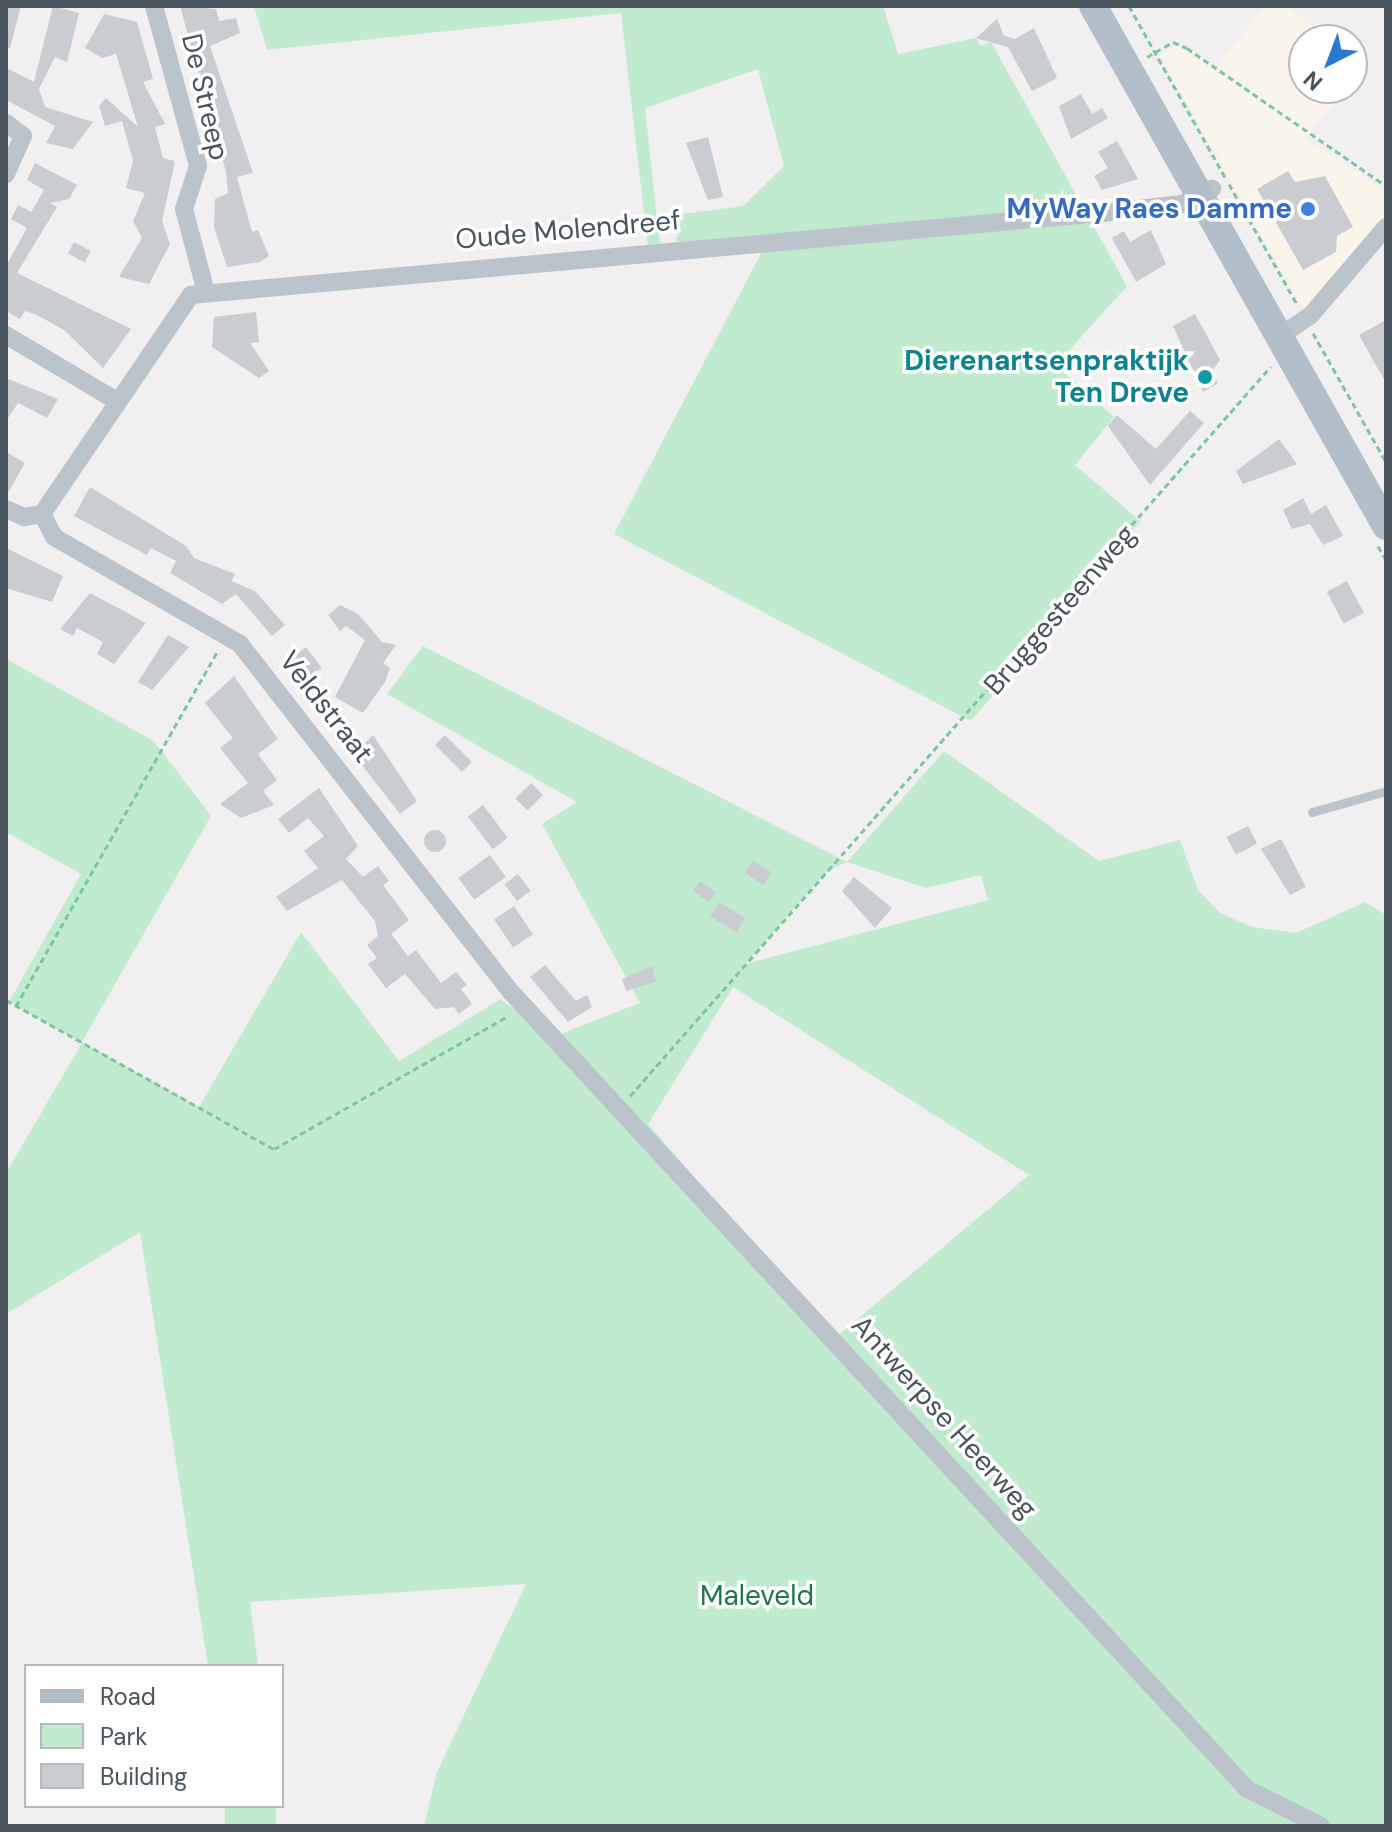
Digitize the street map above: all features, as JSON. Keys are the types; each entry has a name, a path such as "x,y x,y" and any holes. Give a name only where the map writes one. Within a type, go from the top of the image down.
{"main road":[{"path":"1093,6 1386,496"},
{"path":"1110,6 1206,192"},
{"path":"1292,335 1386,526"}],"street":[{"name":"De Streep","path":"154,6 198,166 184,209 206,292"},
{"path":"6,123 23,136 6,174"},
{"name":"Oude Molendreef","path":"42,514 182,300 206,292 1102,213 1206,192"},
{"path":"1292,335 1386,227"},
{"path":"6,335 115,400"},
{"path":"6,509 24,517 42,514"},
{"name":"Veldstraat","path":"42,514 54,537 228,635 525,1006 543,1022"},
{"name":"Antwerpse Heerweg","path":"543,1022 1247,1789 1321,1826"}],"lane":[{"path":"1312,812 1386,791"}],"path":[{"path":"1129,6 1155,53 1292,335 1386,462"},
{"path":"1155,53 1173,42 1187,48 1386,186"},
{"name":"Bruggesteenweg","path":"622,1105 833,869 1268,368 1292,335"},
{"path":"16,1006 228,635"},
{"path":"6,1000 274,1149 525,1006"}],"shaded area":[{"path":"1265,6 1286,6 1309,24 1288,24 1288,104 1334,104 1304,138 1386,191 1386,221 1305,311 1160,55 1177,45 1214,70"}],"green space":[{"path":"254,6 883,6 898,54 976,38 980,46 991,42 1127,286 1056,365 1114,417 1075,465 1140,521 971,721 614,534 766,244 676,243 682,214 743,206 784,166 758,69 645,108 661,255 649,256 621,13 267,50"},
{"name":"Maleveld","path":"423,646 847,862 944,751 1099,861 1180,840 1198,890 1220,913 1252,927 1296,933 1365,902 1386,915 1386,1826 424,1826 437,1772 526,1584 250,1602 258,1664 208,1664 140,1232 6,1314 6,1173 82,1043 9,1002 81,874 6,832 6,659 154,741 211,816 82,1042 199,1107 301,932 399,1061 501,999 550,1038 640,1003 542,824 577,802 387,694","holes":["847,862 926,888 981,875 988,900 745,964 827,871","733,987 1029,1175 835,1338 648,1124"]},
{"path":"225,1808 276,1808 276,1826 225,1826"}],"building":[{"path":"6,6 21,6 10,48 6,48"},
{"path":"53,6 79,13 67,62 55,57 39,89 45,107 93,122 73,149 46,143 55,126 6,100 6,68 34,82"},
{"path":"180,6 216,9 219,21 236,18 240,33 210,46 253,173 237,177 252,232 258,230 269,256 260,262 227,267 214,227 215,199 228,193 226,172"},
{"path":"104,14 137,22 153,79 143,82 165,124 155,127 163,158 175,161 162,221 170,244 149,284 119,277 142,238 133,221 145,193 126,188 133,161 122,121 105,126 99,106 106,98 138,127 116,54 102,58 85,48"},
{"path":"997,19 1004,36 1015,39 1034,28 1057,78 1032,91 1008,47 976,38"},
{"path":"1081,94 1092,114 1102,108 1108,118 1071,139 1059,106"},
{"path":"708,137 723,197 708,200 686,143"},
{"path":"1117,141 1138,179 1102,190 1094,176 1108,168 1098,152"},
{"path":"35,163 77,185 69,199 50,203 57,207 17,273 131,329 103,368 64,330 25,311 20,319 6,311 6,266 27,228 11,219 18,205 31,212 44,190 27,180"},
{"name":"MyWay Raes Damme","path":"1288,171 1295,182 1325,176 1353,227 1337,236 1336,252 1303,270 1257,189"},
{"path":"1151,230 1166,264 1136,282 1112,238 1124,231 1130,242"},
{"path":"74,242 91,251 85,262 68,253"},
{"path":"256,312 259,342 250,343 269,371 259,378 212,347 214,317"},
{"path":"1195,314 1220,360 1212,371 1218,383 1203,392 1173,326"},
{"path":"1386,320 1386,383 1359,335"},
{"path":"6,378 58,399 47,418 18,403 6,421"},
{"path":"1190,411 1204,423 1150,485 1108,426 1117,415 1156,449"},
{"path":"1279,439 1297,464 1243,484 1236,471"},
{"path":"6,452 25,463 6,496"},
{"path":"90,487 186,546 194,558 235,574 231,581 255,591 285,625 272,636 236,594 222,604 170,573 176,561 151,548 147,555 74,516"},
{"path":"1303,498 1311,514 1326,505 1343,536 1323,545 1310,524 1292,529 1283,510"},
{"path":"6,548 63,576 52,602 6,588"},
{"path":"1347,581 1364,613 1344,624 1327,592"},
{"path":"90,593 146,623 114,664 97,654 103,642 77,628 73,636 60,629"},
{"path":"340,605 358,614 382,642 396,645 383,663 390,668 385,682 363,713 335,697 365,640 346,626 340,631 328,615"},
{"path":"168,635 189,647 152,690 138,682"},
{"path":"306,647 322,668 306,679 291,658"},
{"path":"234,676 278,739 258,754 277,780 263,791 274,805 241,818 220,804 248,783 220,748 233,738 205,703"},
{"path":"373,735 417,801 400,814 354,755"},
{"path":"445,735 472,762 462,772 435,745"},
{"path":"531,783 543,795 527,811 515,799"},
{"path":"319,788 358,846 346,859 363,877 378,866 389,881 383,885 409,920 391,934 408,956 416,950 441,983 456,972 467,985 461,989 472,1004 459,1014 454,1007 435,1009 405,974 386,988 368,964 377,958 367,945 378,936 375,921 342,880 287,911 276,897 318,868 304,851 324,836 308,818 289,833 278,819"},
{"path":"483,805 508,838 493,849 468,816"},
{"path":"1248,826 1257,844 1236,855 1227,837"},
{"path":"435,830 443,833 446,841 443,849 435,852 427,849 424,841 427,833"},
{"path":"1281,839 1306,887 1290,895 1261,849"},
{"path":"490,855 506,877 474,900 458,878"},
{"path":"753,860 772,873 764,885 745,872"},
{"path":"518,874 531,891 517,901 504,884"},
{"path":"854,877 892,908 875,928 842,891"},
{"path":"700,881 715,892 708,902 693,891"},
{"path":"719,902 746,918 737,933 710,917"},
{"path":"514,906 533,934 513,948 494,919"},
{"path":"545,965 576,1001 587,995 592,1007 568,1022 530,977"},
{"path":"652,966 656,982 626,991 622,979"}],"place":[{"name":"MyWay Raes Damme","path":"1308,209"},
{"name":"Dierenartsenpraktijk Ten Dreve","path":"1205,377"}]}
